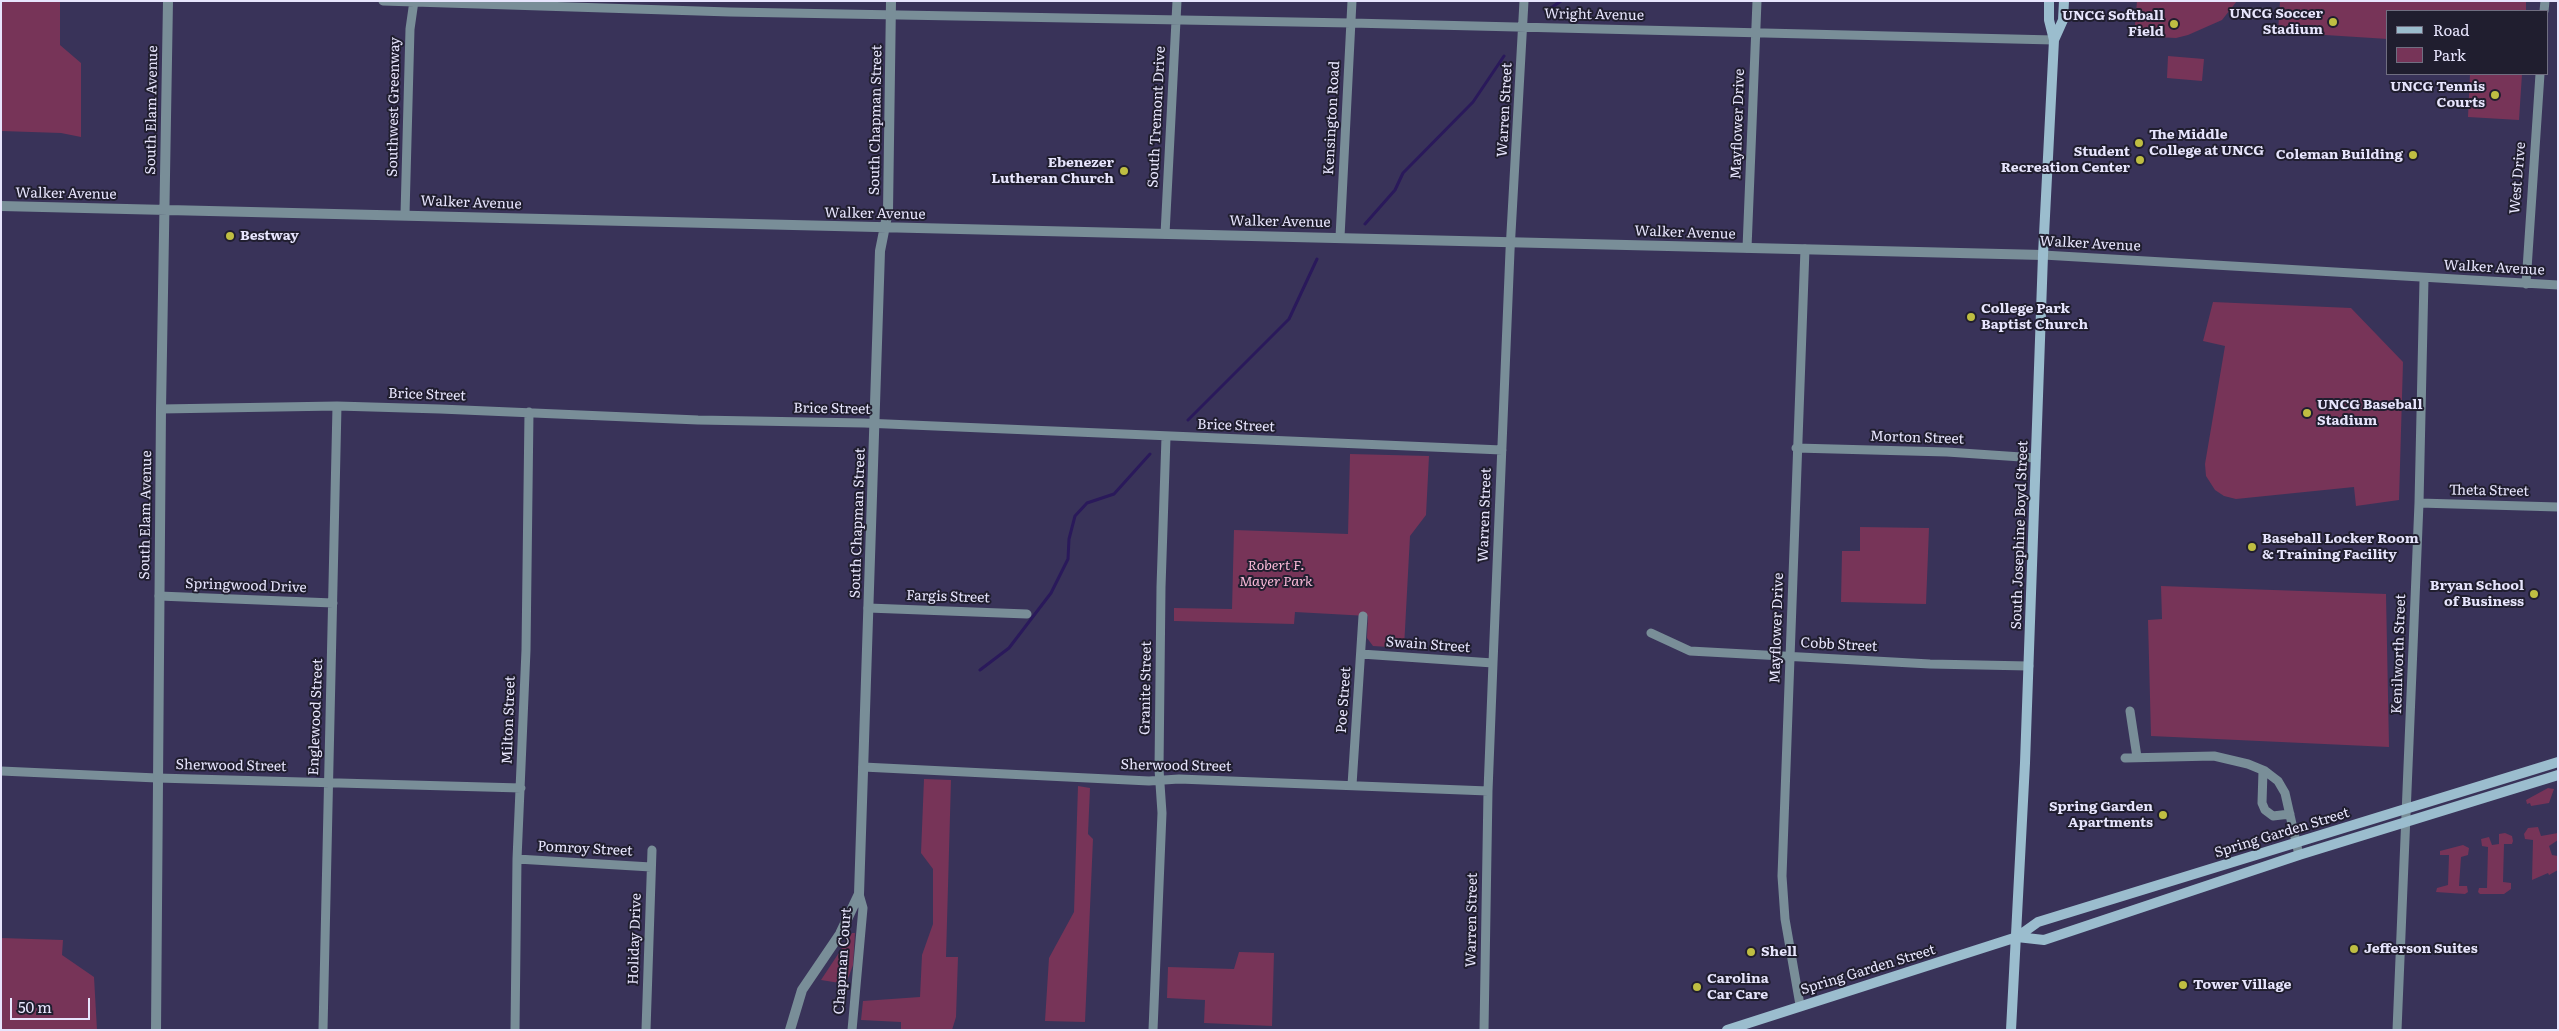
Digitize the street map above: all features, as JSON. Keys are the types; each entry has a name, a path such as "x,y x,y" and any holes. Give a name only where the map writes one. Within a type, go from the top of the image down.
{"main road":[{"name":"South Josephine Boyd Street","path":"2012,1030 2029,666 2043,255 2054,40 2049,20 2049,1"},
{"name":"South Josephine Boyd Street","path":"2054,40 2063,20 2064,1"},
{"name":"Spring Garden Street","path":"1726,1030 2017,937 2038,922 2558,762"},
{"name":"Spring Garden Street","path":"2017,937 2044,940 2299,855 2558,775"}],"street":[{"name":"South Elam Avenue","path":"156,1030 161,409 168,1"},
{"name":"Wright Avenue","path":"383,1 730,12 1351,23 2054,40"},
{"name":"South Chapman Street","path":"790,1030 802,990 840,934 859,894 876,424 880,250 886,228 891,1"},
{"name":"South Tremont Drive","path":"1165,234 1177,1"},
{"name":"Kensington Road","path":"1340,237 1352,1"},
{"name":"Warren Street","path":"1484,1030 1488,790 1511,240 1524,1"},
{"name":"Mayflower Drive","path":"1747,248 1757,1"},
{"name":"Southwest Greenway","path":"405,214 410,29 414,2"},
{"name":"West Drive","path":"2526,284 2540,75"},
{"name":"Walker Avenue","path":"1,206 405,214 886,228 1511,240 2043,255 2424,279 2558,285"},
{"name":"Mayflower Drive","path":"1800,1005 1785,920 1782,876 1796,448 1805,249"},
{"name":"Kenilworth Street","path":"2398,1030 2419,504 2424,279"},
{"name":"Brice Street","path":"161,409 337,406 698,420 876,424 1502,450"},
{"name":"Englewood Street","path":"323,1030 337,406"},
{"name":"Milton Street","path":"515,1030 520,788 526,650 529,412"},
{"name":"Granite Street","path":"1153,1030 1162,812 1159,769 1161,587 1166,437"},
{"name":"Morton Street","path":"1796,448 1938,452 2036,458"},
{"name":"Theta Street","path":"2419,504 2558,507"},
{"name":"Springwood Drive","path":"159,596 333,602"},
{"name":"Fargis Street","path":"868,608 1028,614"},
{"name":"Poe Street","path":"1352,785 1363,616"},
{"name":"Cobb Street","path":"1651,633 1690,651 1930,664 2029,666"},
{"name":"Swain Street","path":"1361,654 1493,663"},
{"path":"2130,712 2137,757"},
{"path":"2125,758 2214,756 2241,762 2263,771 2278,781 2285,793 2299,855"},
{"name":"Sherwood Street","path":"863,767 1160,780 1488,790"},
{"name":"Sherwood Street","path":"1,771 157,778 520,788"},
{"path":"2263,771 2262,803 2264,810 2272,816 2290,814"},
{"name":"Holiday Drive","path":"646,1030 652,850"},
{"name":"Pomroy Street","path":"518,859 651,867"},
{"name":"Chapman Court","path":"852,1030 863,908 859,894"}],"green space":[{"path":"1,1 60,1 60,45 81,63 81,137 61,133 1,131"},
{"name":"UNCG Softball Field","path":"2137,1 2237,1 2222,20 2188,35 2176,38 2134,36"},
{"name":"UNCG Soccer Stadium","path":"2280,1 2526,1 2526,10 2386,10 2386,39 2278,32"},
{"path":"2168,56 2204,59 2202,81 2167,78"},
{"name":"UNCG Tennis Courts","path":"2470,75 2522,75 2519,120 2468,117"},
{"name":"UNCG Baseball Stadium","path":"2213,302 2351,308 2403,362 2399,500 2356,506 2354,487 2236,499 2224,496 2215,490 2206,476 2205,464 2225,346 2203,341"},
{"name":"Robert F. Mayer Park","path":"1350,454 1429,456 1426,515 1410,536 1404,648 1373,646 1367,638 1368,616 1295,612 1294,624 1174,621 1174,608 1232,609 1234,530 1348,534"},
{"path":"1860,527 1929,528 1926,604 1841,602 1842,551 1860,551"},
{"path":"2161,586 2386,594 2389,747 2151,736 2148,620 2162,619"},
{"path":"924,779 951,780 946,957 958,957 956,1017 952,1030 901,1030 901,1022 861,1020 863,1001 920,997 922,955 933,924 933,869 921,853"},
{"path":"1078,786 1090,788 1088,834 1093,839 1085,1022 1045,1021 1049,958 1074,912"},
{"path":"2548,788 2554,789 2549,803 2531,806 2530,803 2527,804 2526,800"},
{"path":"2538,827 2541,836 2558,833 2558,840 2549,846 2552,855 2558,856 2558,870 2532,880 2533,840 2525,839 2524,834 2528,828"},
{"path":"2505,833 2512,836 2513,841 2512,844 2504,844 2503,882 2511,883 2511,889 2504,894 2480,894 2478,892 2479,888 2487,888 2488,847 2482,846 2481,839 2489,837 2492,845 2499,844 2499,834"},
{"path":"2463,845 2469,848 2468,855 2461,857 2459,886 2467,886 2468,892 2465,894 2436,892 2437,888 2448,885 2449,855 2440,855 2440,851"},
{"path":"852,933 855,933 853,965 846,984 821,980"},
{"path":"1,938 63,940 62,955 94,977 97,1030 1,1030"},
{"path":"1239,952 1274,953 1272,1026 1204,1023 1205,1000 1167,998 1168,967 1234,969"}],"waterway":[{"path":"1545,12 1561,1"},
{"path":"1365,224 1395,190 1403,173 1473,102 1504,56"},
{"path":"1188,420 1289,319 1317,259"},
{"path":"980,670 1009,648 1051,593 1068,559 1069,539 1075,516 1087,503 1114,494 1150,454"}],"place":[{"name":"UNCG Soccer Stadium","path":"2333,22"},
{"name":"UNCG Softball Field","path":"2174,24"},
{"name":"UNCG Tennis Courts","path":"2495,95"},
{"name":"The Middle College at UNCG","path":"2139,143"},
{"name":"Coleman Building","path":"2413,155"},
{"name":"Student Recreation Center","path":"2140,160"},
{"name":"Ebenezer Lutheran Church","path":"1124,171"},
{"name":"Bestway","path":"230,236"},
{"name":"College Park Baptist Church","path":"1971,317"},
{"name":"UNCG Baseball Stadium","path":"2307,413"},
{"name":"Baseball Locker Room & Training Facility","path":"2252,547"},
{"name":"Bryan School of Business","path":"2534,594"},
{"name":"Spring Garden Apartments","path":"2163,815"},
{"name":"Jefferson Suites","path":"2354,949"},
{"name":"Shell","path":"1751,952"},
{"name":"Tower Village","path":"2183,985"},
{"name":"Carolina Car Care","path":"1697,987"}]}
